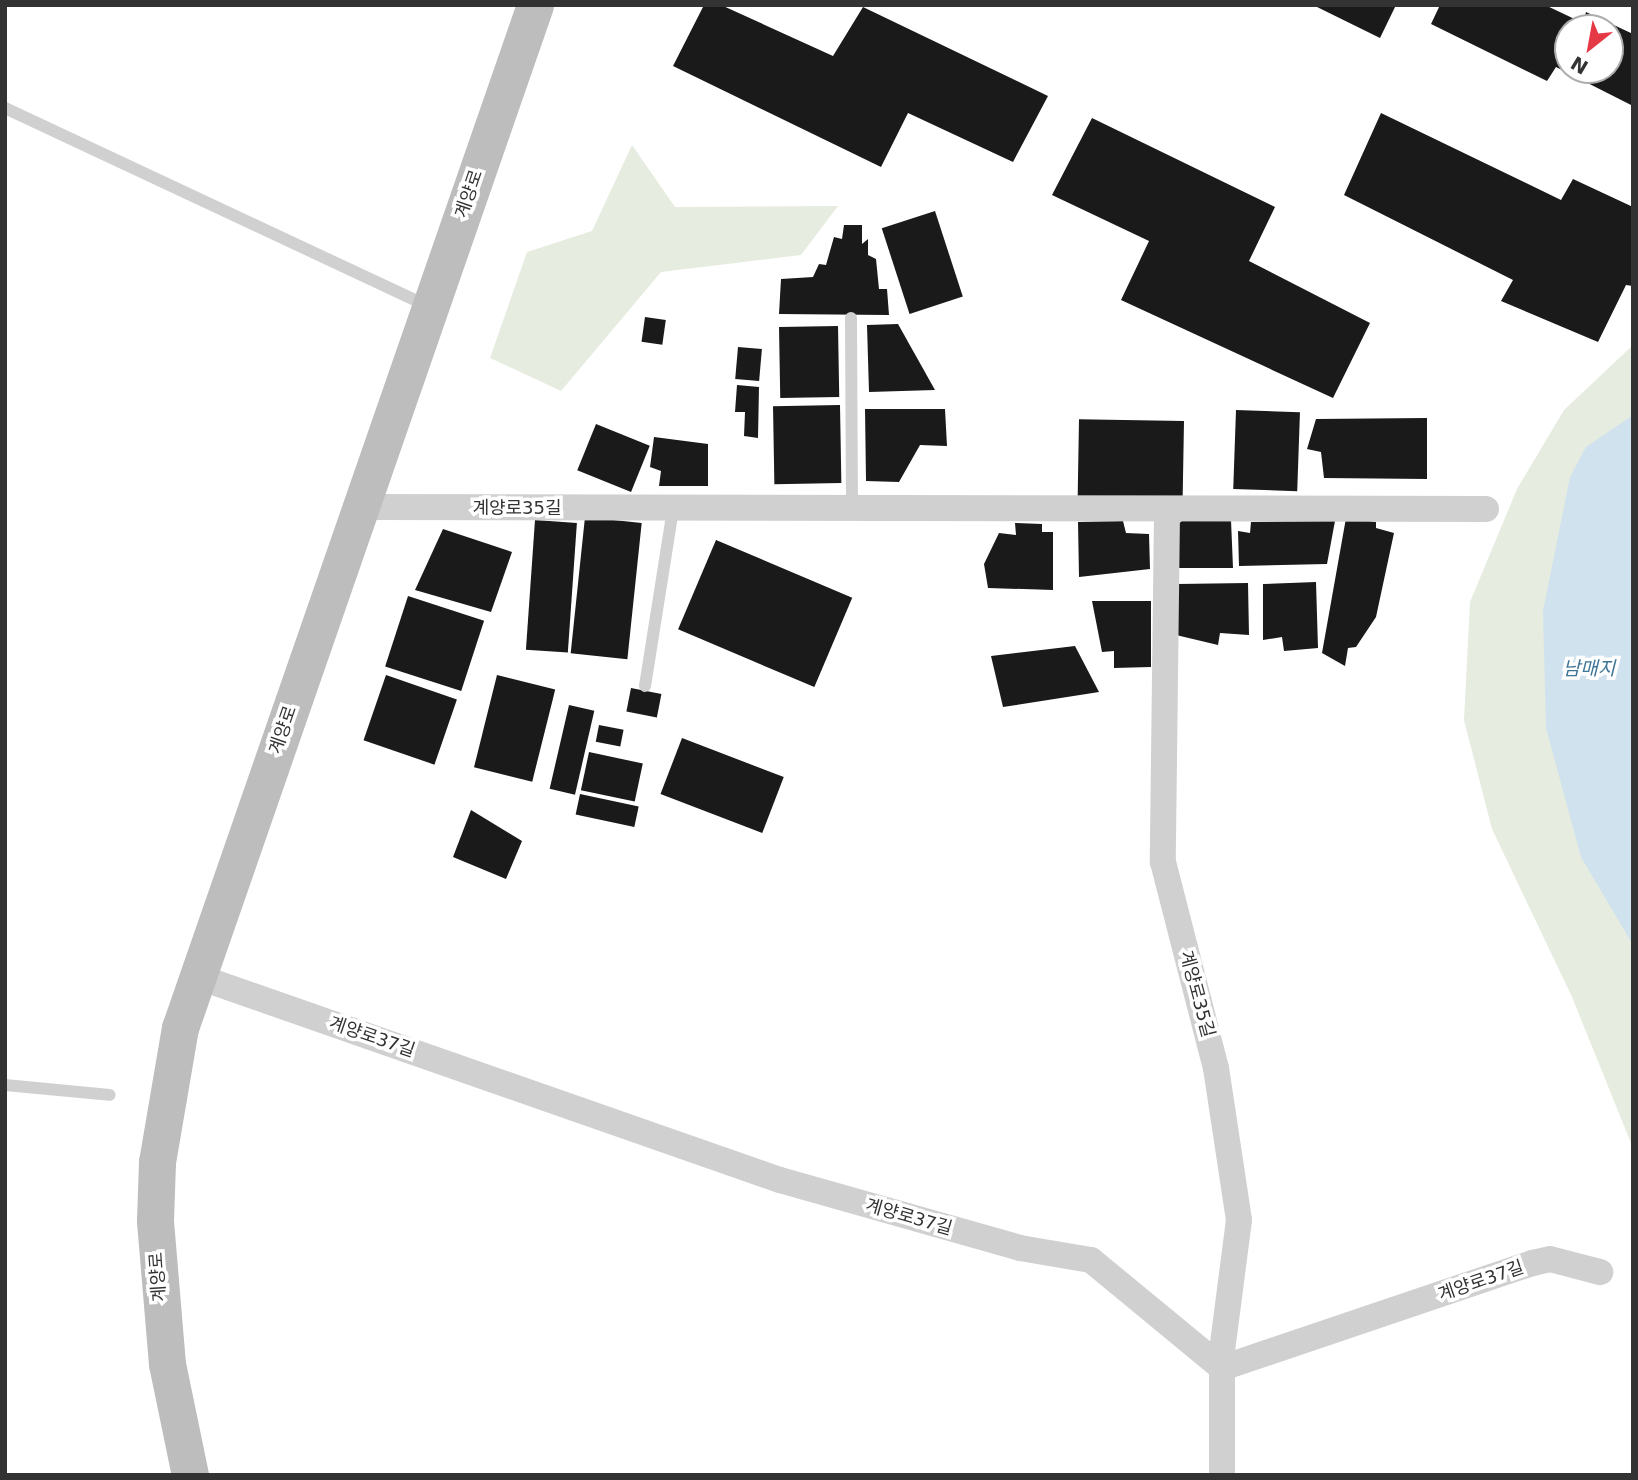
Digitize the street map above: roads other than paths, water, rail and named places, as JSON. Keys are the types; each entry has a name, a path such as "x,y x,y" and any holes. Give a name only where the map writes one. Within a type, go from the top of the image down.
{"street":[{"name":"계양로","path":"190,1475 167,1364 155,1220 169,1079 196,976 535,5"},
{"name":"계양로35길","path":"362,506 1167,513 1486,509"},
{"name":"계양로35길","path":"1167,513 1163,862 1216,1068 1239,1220 1222,1368 1222,1475"},
{"name":"계양로37길","path":"196,976 780,1180 1020,1248 1091,1260 1222,1368 1534,1263 1550,1259 1600,1272"}],"lane":[{"path":"5,108 430,307"},
{"path":"851,318 852,510"},
{"path":"645,686 673,509"},
{"path":"5,1085 110,1095"}],"water":[{"name":"남매지","path":"1633,415 1633,945 1581,857 1546,728 1543,611 1570,477 1586,447"}]}
